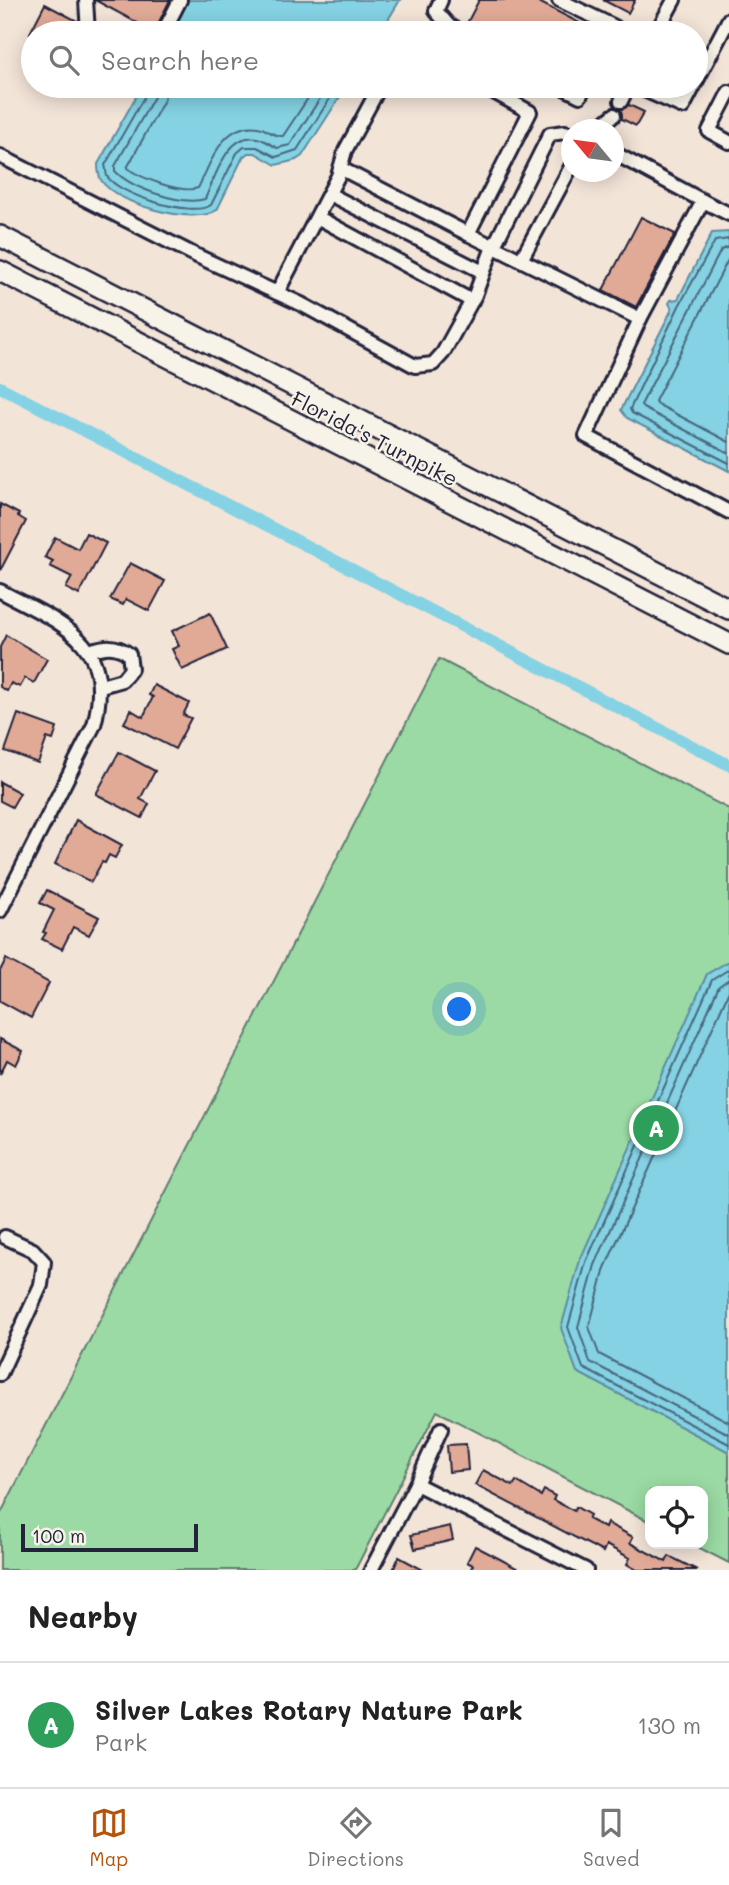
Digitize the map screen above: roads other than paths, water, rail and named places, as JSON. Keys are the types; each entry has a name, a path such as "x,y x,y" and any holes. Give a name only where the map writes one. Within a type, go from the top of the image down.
{"highway":[{"name":"Florida's Turnpike","path":"0,236 729,609"},
{"name":"Florida's Turnpike","path":"0,271 729,645"}],"street":[{"path":"86,0 87,21"},
{"path":"169,21 180,0"},
{"path":"559,0 603,21"},
{"path":"663,21 674,0"},
{"path":"439,5 447,21"},
{"path":"708,59 729,19"},
{"path":"729,92 709,131 729,142"},
{"path":"277,293 329,194 345,151 374,98"},
{"path":"468,234 530,112 505,98"},
{"path":"662,98 683,107 688,98"},
{"path":"609,119 614,115"},
{"path":"0,156 183,249 277,293 415,366 433,364 443,353 472,301 494,246 550,134 561,133"},
{"path":"624,158 729,214"},
{"path":"340,168 640,319"},
{"path":"521,260 563,182"},
{"path":"329,194 483,272"},
{"path":"703,201 640,319 586,436 729,512"},
{"path":"317,217 472,301"},
{"path":"0,591 75,633 89,651 101,686 100,705 94,725 0,911"},
{"path":"89,651 105,646 119,647 129,654 131,669 122,680 101,686"},
{"path":"0,1374 44,1273 44,1262 33,1250 5,1237"},
{"path":"371,1570 441,1429"},
{"path":"416,1484 586,1570"}],"water":[{"path":"188,0 400,0 387,21 177,21"},
{"path":"135,98 339,98 302,156 276,165 255,153 248,153 243,157 217,210 206,214 174,214 122,197 101,180 98,164"},
{"path":"728,232 729,471 627,418 621,410 672,309 669,303 678,299 712,233"},
{"path":"729,961 729,1452 577,1372 561,1328 580,1260 707,974"}],"waterway":[{"path":"0,387 729,765"}],"place":[{"name":"Silver Lakes Rotary Nature Park","path":"656,1128"}]}
